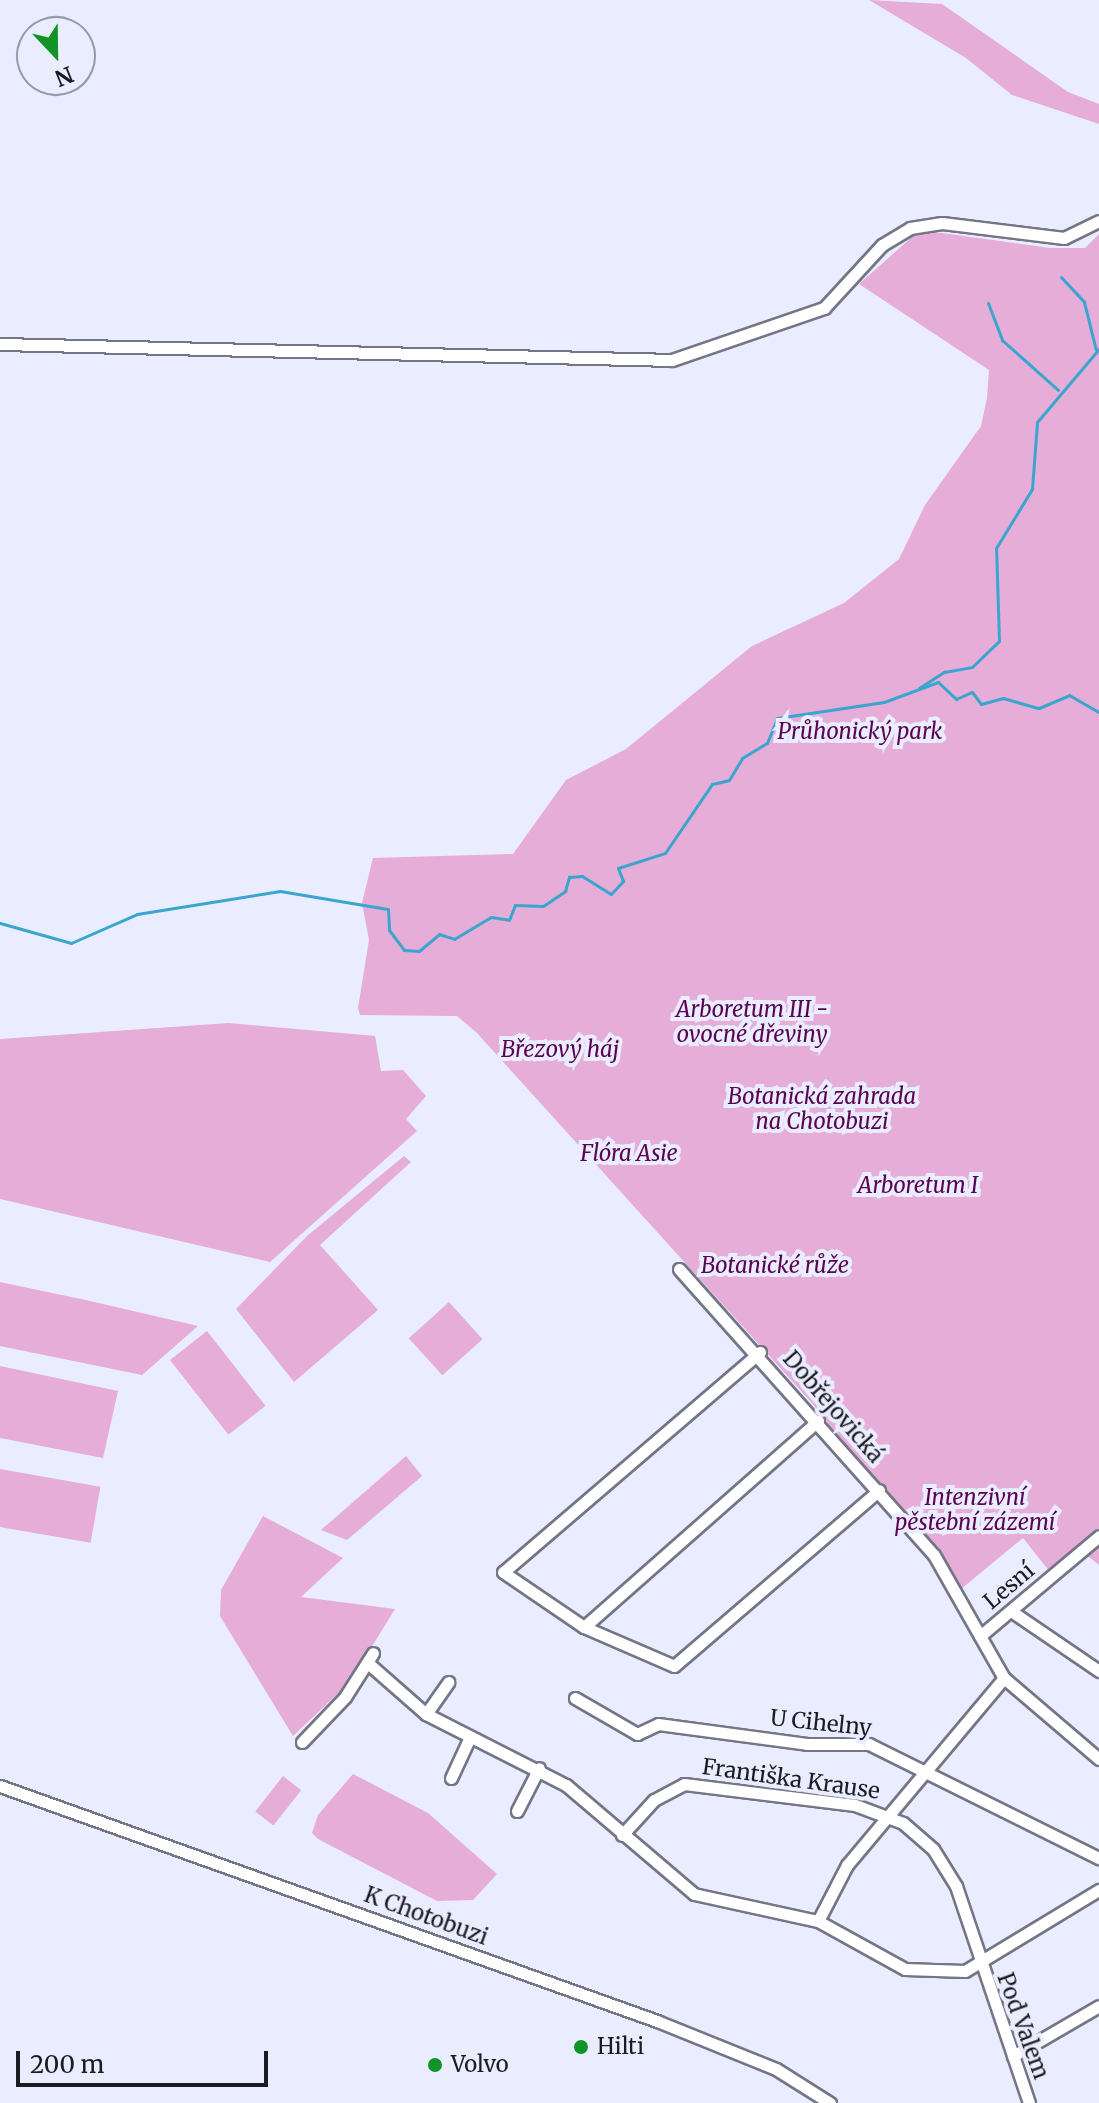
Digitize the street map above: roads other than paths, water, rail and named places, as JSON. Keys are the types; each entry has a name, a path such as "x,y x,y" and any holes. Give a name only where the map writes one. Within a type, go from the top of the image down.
{"street":[{"path":"0,344 672,360 824,308 882,245 910,228 942,223 1064,238 1099,221"},
{"name":"Dobřejovická","path":"679,1269 760,1352 934,1555 1004,1678 1099,1759"},
{"path":"760,1352 503,1572 584,1627 674,1666 879,1490"},
{"path":"584,1627 818,1421"},
{"name":"Lesní","path":"980,1636 1099,1536"},
{"path":"1011,1611 1099,1671"},
{"path":"302,1742 371,1658 426,1714 539,1768 694,1894 818,1921 905,1969 953,1976 1099,1890"},
{"path":"818,1921 847,1865 1004,1678"},
{"path":"426,1714 448,1682"},
{"name":"U Cihelny","path":"575,1698 637,1734 658,1724 807,1744 869,1744 1099,1858"},
{"path":"451,1778 470,1737"},
{"path":"517,1811 539,1768"},
{"name":"Františka Krause","path":"622,1835 654,1800 684,1784 888,1814 944,1865 979,1963"},
{"name":"K Chotobuzi","path":"0,1786 657,2021 776,2069 830,2103"},
{"name":"Pod Valem","path":"979,1963 1029,2103"},
{"path":"1013,2056 1099,2006"}],"waterway":[{"path":"1061,277 1084,302 1096,350"},
{"path":"988,303 1002,340 1058,390"},
{"path":"919,688 944,672 972,667 999,641 996,548 1032,489 1037,422 1099,349"},
{"path":"0,923 71,943 137,914 280,891 388,909 389,930 404,950 419,951 439,934 454,939 491,917 509,920 515,905 543,906 565,891 569,877 582,876 611,894 623,881 618,868 665,853 712,784 729,780 742,758 767,743 777,718 884,702 938,682 956,699 972,692 981,704 1003,698 1039,708 1069,695 1099,712"}],"place":[{"name":"Hilti","path":"581,2047"},
{"name":"Volvo","path":"435,2065"}],"park label":[{"name":"Průhonický park","path":"860,732"},
{"name":"Arboretum III - ovocné dřeviny","path":"752,1022"},
{"name":"Březový háj","path":"560,1050"},
{"name":"Botanická zahrada na Chotobuzi","path":"822,1108"},
{"name":"Flóra Asie","path":"629,1154"},
{"name":"Arboretum I","path":"918,1186"},
{"name":"Botanické růže","path":"775,1266"},
{"name":"Intenzivní pěstební zázemí","path":"975,1510"}]}
